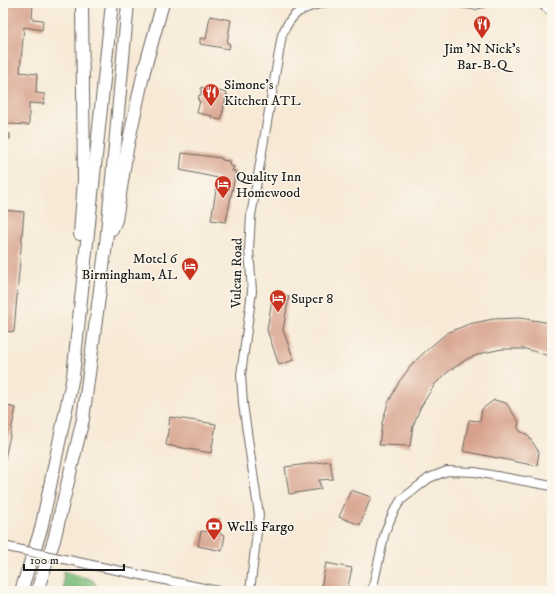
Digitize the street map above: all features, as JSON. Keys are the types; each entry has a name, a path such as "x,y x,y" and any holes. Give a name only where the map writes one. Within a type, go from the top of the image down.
{"highway":[{"path":"74,376 72,339 84,180 82,3"},
{"path":"21,591 41,529 74,376 112,3"},
{"path":"37,591 54,540 83,419 106,244 128,3"},
{"path":"106,244 116,220 127,149 144,71 164,3"}],"main road":[{"path":"542,3 552,11"}],"street":[{"name":"Vulcan Road","path":"250,591 259,515 243,404 241,375 252,291 249,249 251,216 282,35 286,25 297,13 306,7 323,3"},
{"path":"459,3 474,5 483,3"},
{"path":"372,591 385,532 393,513 401,500 429,478 447,471 474,472 552,486"},
{"path":"3,546 218,591"}],"green space":[{"path":"63,571 93,580 99,591 64,591"}],"building":[{"path":"3,3 33,3 32,19 43,20 42,30 24,27 20,72 37,74 36,93 45,94 44,104 29,103 29,125 8,124 7,133 10,134 10,139 3,138"},
{"path":"210,16 231,20 227,43 230,44 229,49 200,44 200,38 206,39"},
{"name":"Simone's Kitchen ATL","path":"201,87 227,93 221,120 211,118 212,116 197,113 200,101 198,101 199,95 201,95"},
{"name":"Quality Inn Homewood","path":"182,153 221,158 222,160 229,161 229,165 234,167 232,171 236,171 226,222 211,220 218,178 180,170"},
{"path":"3,210 24,212 14,332 3,331"},
{"name":"Super 8","path":"273,293 289,296 283,330 294,360 279,365 267,330"},
{"path":"520,318 552,324 552,357 526,349 502,349 483,353 467,359 449,371 435,384 420,408 413,426 410,446 379,445 382,423 388,403 399,382 412,364 429,348 447,333 469,324 493,319"},
{"path":"494,400 506,403 519,422 518,428 521,432 527,434 539,452 537,466 463,451 469,420 480,421 482,409"},
{"path":"3,405 16,408 5,458 3,458"},
{"path":"170,417 216,424 211,453 166,445"},
{"path":"330,461 333,479 319,480 321,489 289,494 285,467"},
{"path":"351,490 371,497 360,525 339,517"},
{"path":"214,518 220,519 217,533 225,535 222,551 198,546 201,531 210,532"},
{"path":"326,563 352,568 347,591 339,591 321,587"}],"place":[{"name":"Jim 'N Nick's Bar-B-Q","path":"482,39"},
{"name":"Simone's Kitchen ATL","path":"211,107"},
{"name":"Quality Inn Homewood","path":"223,199"},
{"name":"Motel 6 Birmingham, AL","path":"190,281"},
{"name":"Super 8","path":"278,313"},
{"name":"Wells Fargo","path":"214,541"}]}
